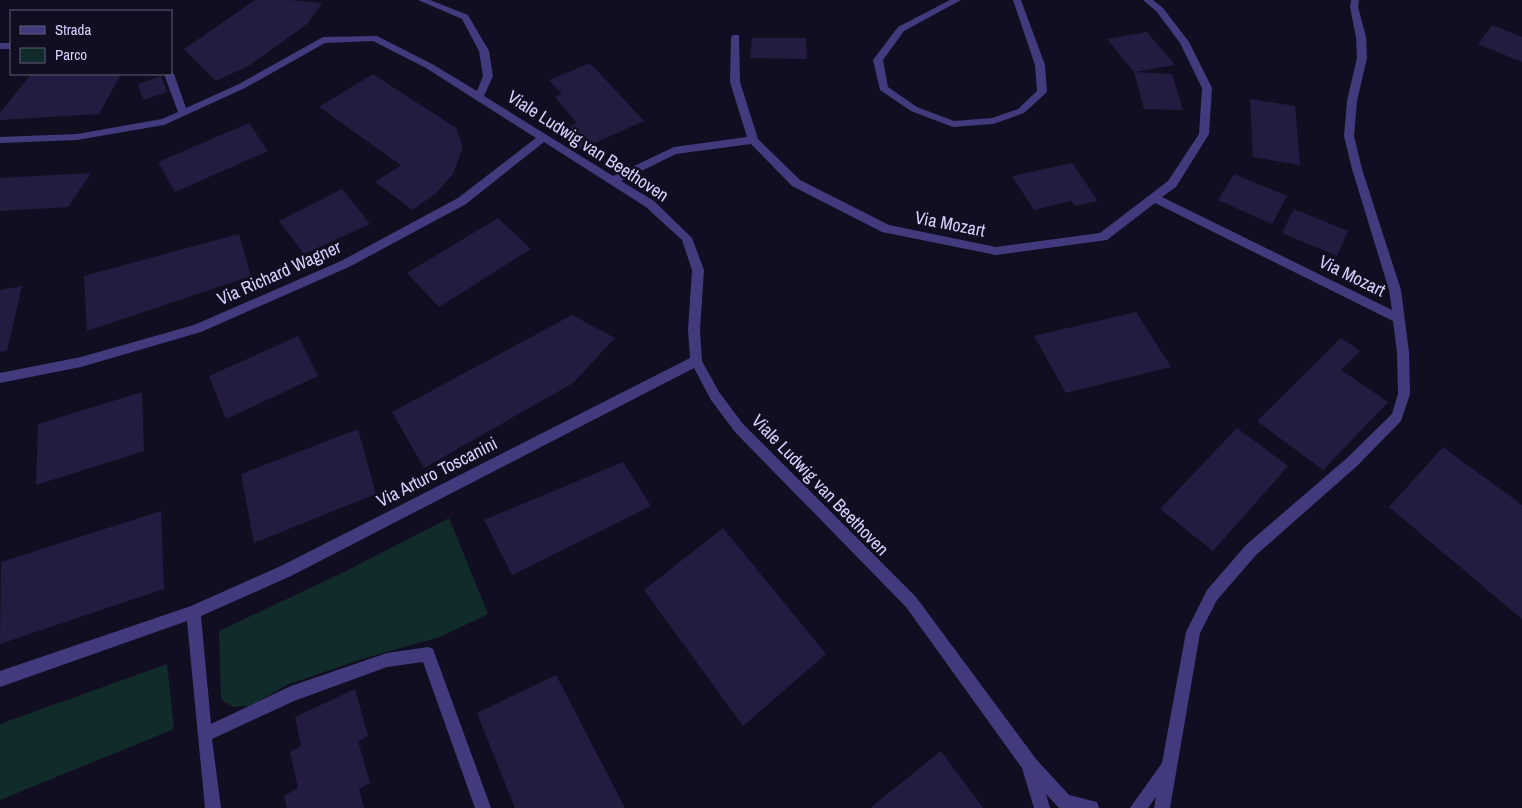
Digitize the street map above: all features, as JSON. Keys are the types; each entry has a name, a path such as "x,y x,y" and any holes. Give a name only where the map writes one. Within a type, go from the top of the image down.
{"street":[{"path":"422,0 465,17 484,50 488,76 479,97"},
{"path":"957,0 901,29 878,60 883,88 914,110 953,124 993,121 1021,111 1042,92 1040,65 1017,0"},
{"name":"Via Mozart","path":"736,36 735,82 753,140 796,183 886,229 996,251 1103,237 1172,184 1204,134 1207,88 1184,42 1160,10 1147,0"},
{"path":"1162,808 1193,632 1212,594 1251,550 1352,462 1397,417 1404,394 1403,352 1395,290 1357,169 1349,136 1352,101 1362,58 1361,38 1354,7 1355,0"},
{"name":"Viale Ludwig van Beethoven","path":"0,140 77,137 164,122 242,86 323,40 374,38 429,66 650,204 687,238 698,270 694,330 696,361 715,396 739,428 910,602 1030,765"},
{"path":"169,75 183,113"},
{"name":"Via Richard Wagner","path":"0,378 80,362 197,329 336,268 462,201 544,137"},
{"path":"613,180 674,151 753,140"},
{"name":"Via Mozart","path":"1155,198 1399,319"},
{"name":"Via Arturo Toscanini","path":"0,679 193,612 286,571 696,361"},
{"path":"193,612 204,735 213,808"},
{"path":"204,735 291,694 387,660 428,654 484,808"},
{"path":"1030,765 1067,805 1091,808"},
{"path":"1030,765 1042,808"},
{"path":"1135,808 1169,767"}],"green space":[{"path":"449,518 488,614 440,637 362,659 287,685 250,706 234,707 221,700 219,631 344,572"},
{"path":"167,664 174,729 0,800 0,724"}],"building":[{"path":"255,0 289,0 322,3 307,24 250,65 216,81 184,49"},
{"path":"1492,25 1522,37 1522,62 1478,44"},
{"path":"1147,32 1175,65 1134,72 1107,39"},
{"path":"752,38 806,38 807,59 750,58"},
{"path":"590,63 644,121 581,149 564,129 577,123 555,97 562,94 549,80"},
{"path":"1134,72 1172,74 1183,110 1144,109"},
{"path":"373,74 456,128 463,147 453,174 436,193 413,210 375,182 401,165 319,107"},
{"path":"30,75 120,75 99,114 0,120 0,113"},
{"path":"161,76 167,92 143,100 138,84"},
{"path":"1250,99 1295,106 1300,165 1253,157"},
{"path":"249,123 268,151 175,192 158,162"},
{"path":"1072,163 1098,201 1075,206 1071,201 1034,210 1012,176"},
{"path":"91,173 68,207 0,211 0,178"},
{"path":"1234,174 1287,196 1272,224 1218,200"},
{"path":"342,189 370,224 304,254 279,221"},
{"path":"1294,209 1348,231 1337,256 1282,233"},
{"path":"498,218 531,249 439,307 407,273"},
{"path":"239,234 251,276 87,331 84,276"},
{"path":"22,286 7,351 0,352 0,290"},
{"path":"1136,312 1171,367 1066,393 1034,336"},
{"path":"572,315 615,338 573,383 424,468 392,412"},
{"path":"298,336 318,376 226,419 209,376"},
{"path":"1341,338 1360,351 1341,370 1388,402 1323,470 1257,421"},
{"path":"142,392 144,451 36,485 38,424"},
{"path":"1237,428 1288,466 1213,551 1160,509"},
{"path":"358,429 376,494 254,543 241,474"},
{"path":"1443,447 1522,505 1522,619 1389,507"},
{"path":"623,462 651,506 512,575 484,520"},
{"path":"161,511 164,589 0,644 1,562"},
{"path":"723,528 826,654 743,726 644,590"},
{"path":"556,675 625,808 515,808 477,713"},
{"path":"355,689 368,736 358,741 370,783 359,789 364,808 287,808 284,796 298,788 290,752 301,746 295,717"},
{"path":"941,751 983,808 870,808"}]}
